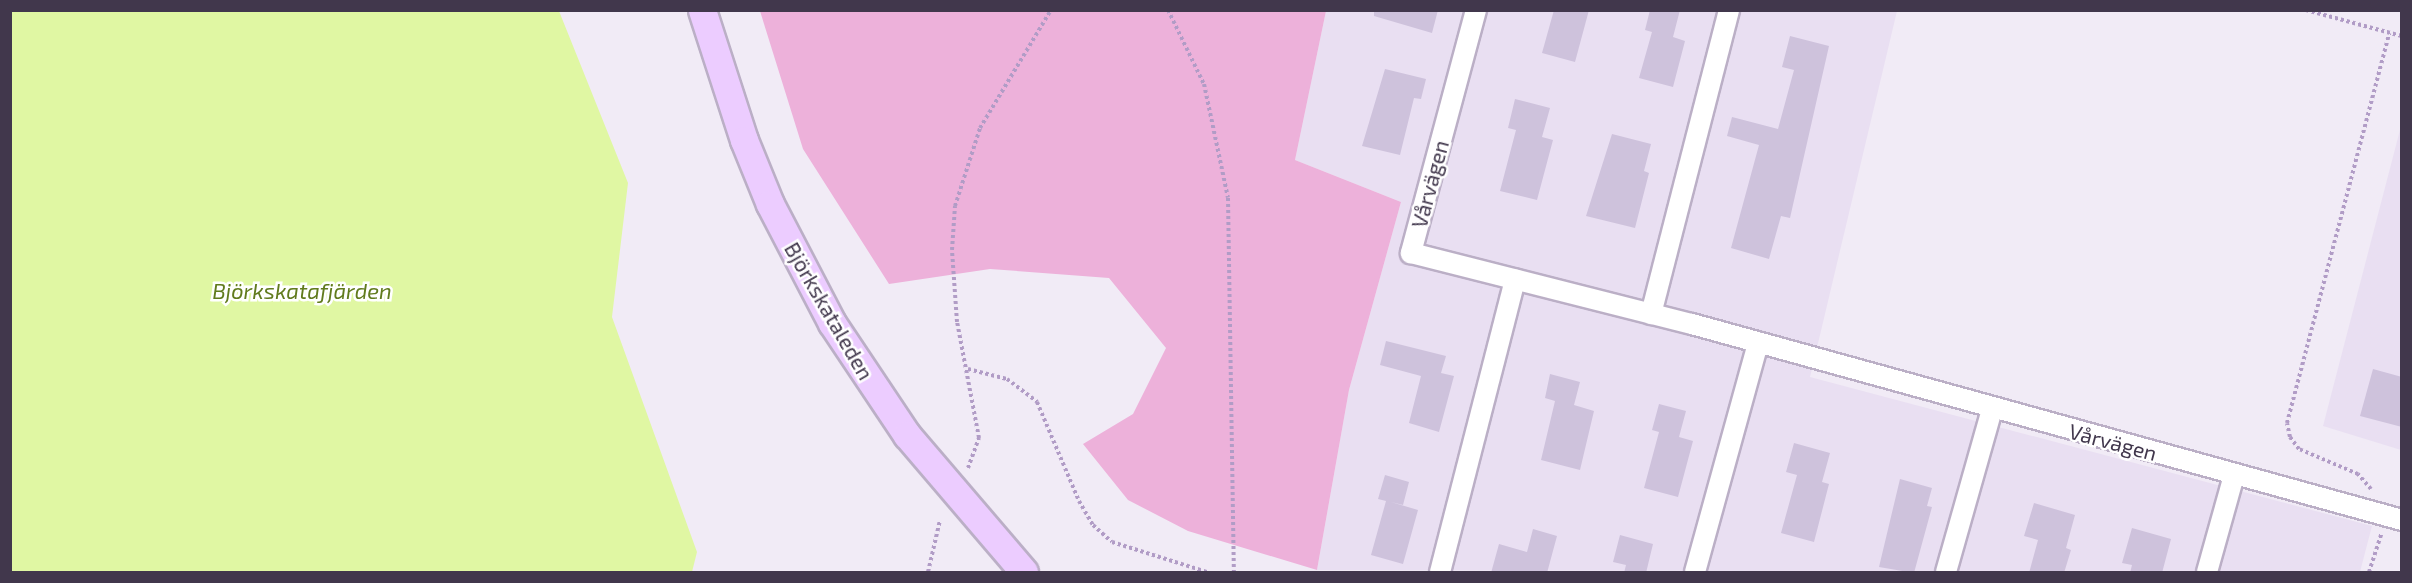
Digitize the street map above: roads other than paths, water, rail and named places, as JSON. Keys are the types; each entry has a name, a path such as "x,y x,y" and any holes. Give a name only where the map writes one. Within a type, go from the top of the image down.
{"main road":[{"name":"Björkskataleden","path":"702,10 740,129 770,204 832,323 907,435 1024,573"}],"street":[{"name":"Vårvägen","path":"1476,10 1411,253 1651,314 2234,476 2402,520"},
{"path":"1651,314 1729,10"},
{"path":"1440,573 1515,279"},
{"path":"1695,573 1758,343"},
{"path":"1946,573 1992,409"},
{"path":"2207,573 2234,476"}],"water":[{"name":"Björkskatafjärden","path":"11,11 559,11 628,183 612,317 697,552 692,572 11,572"}]}
